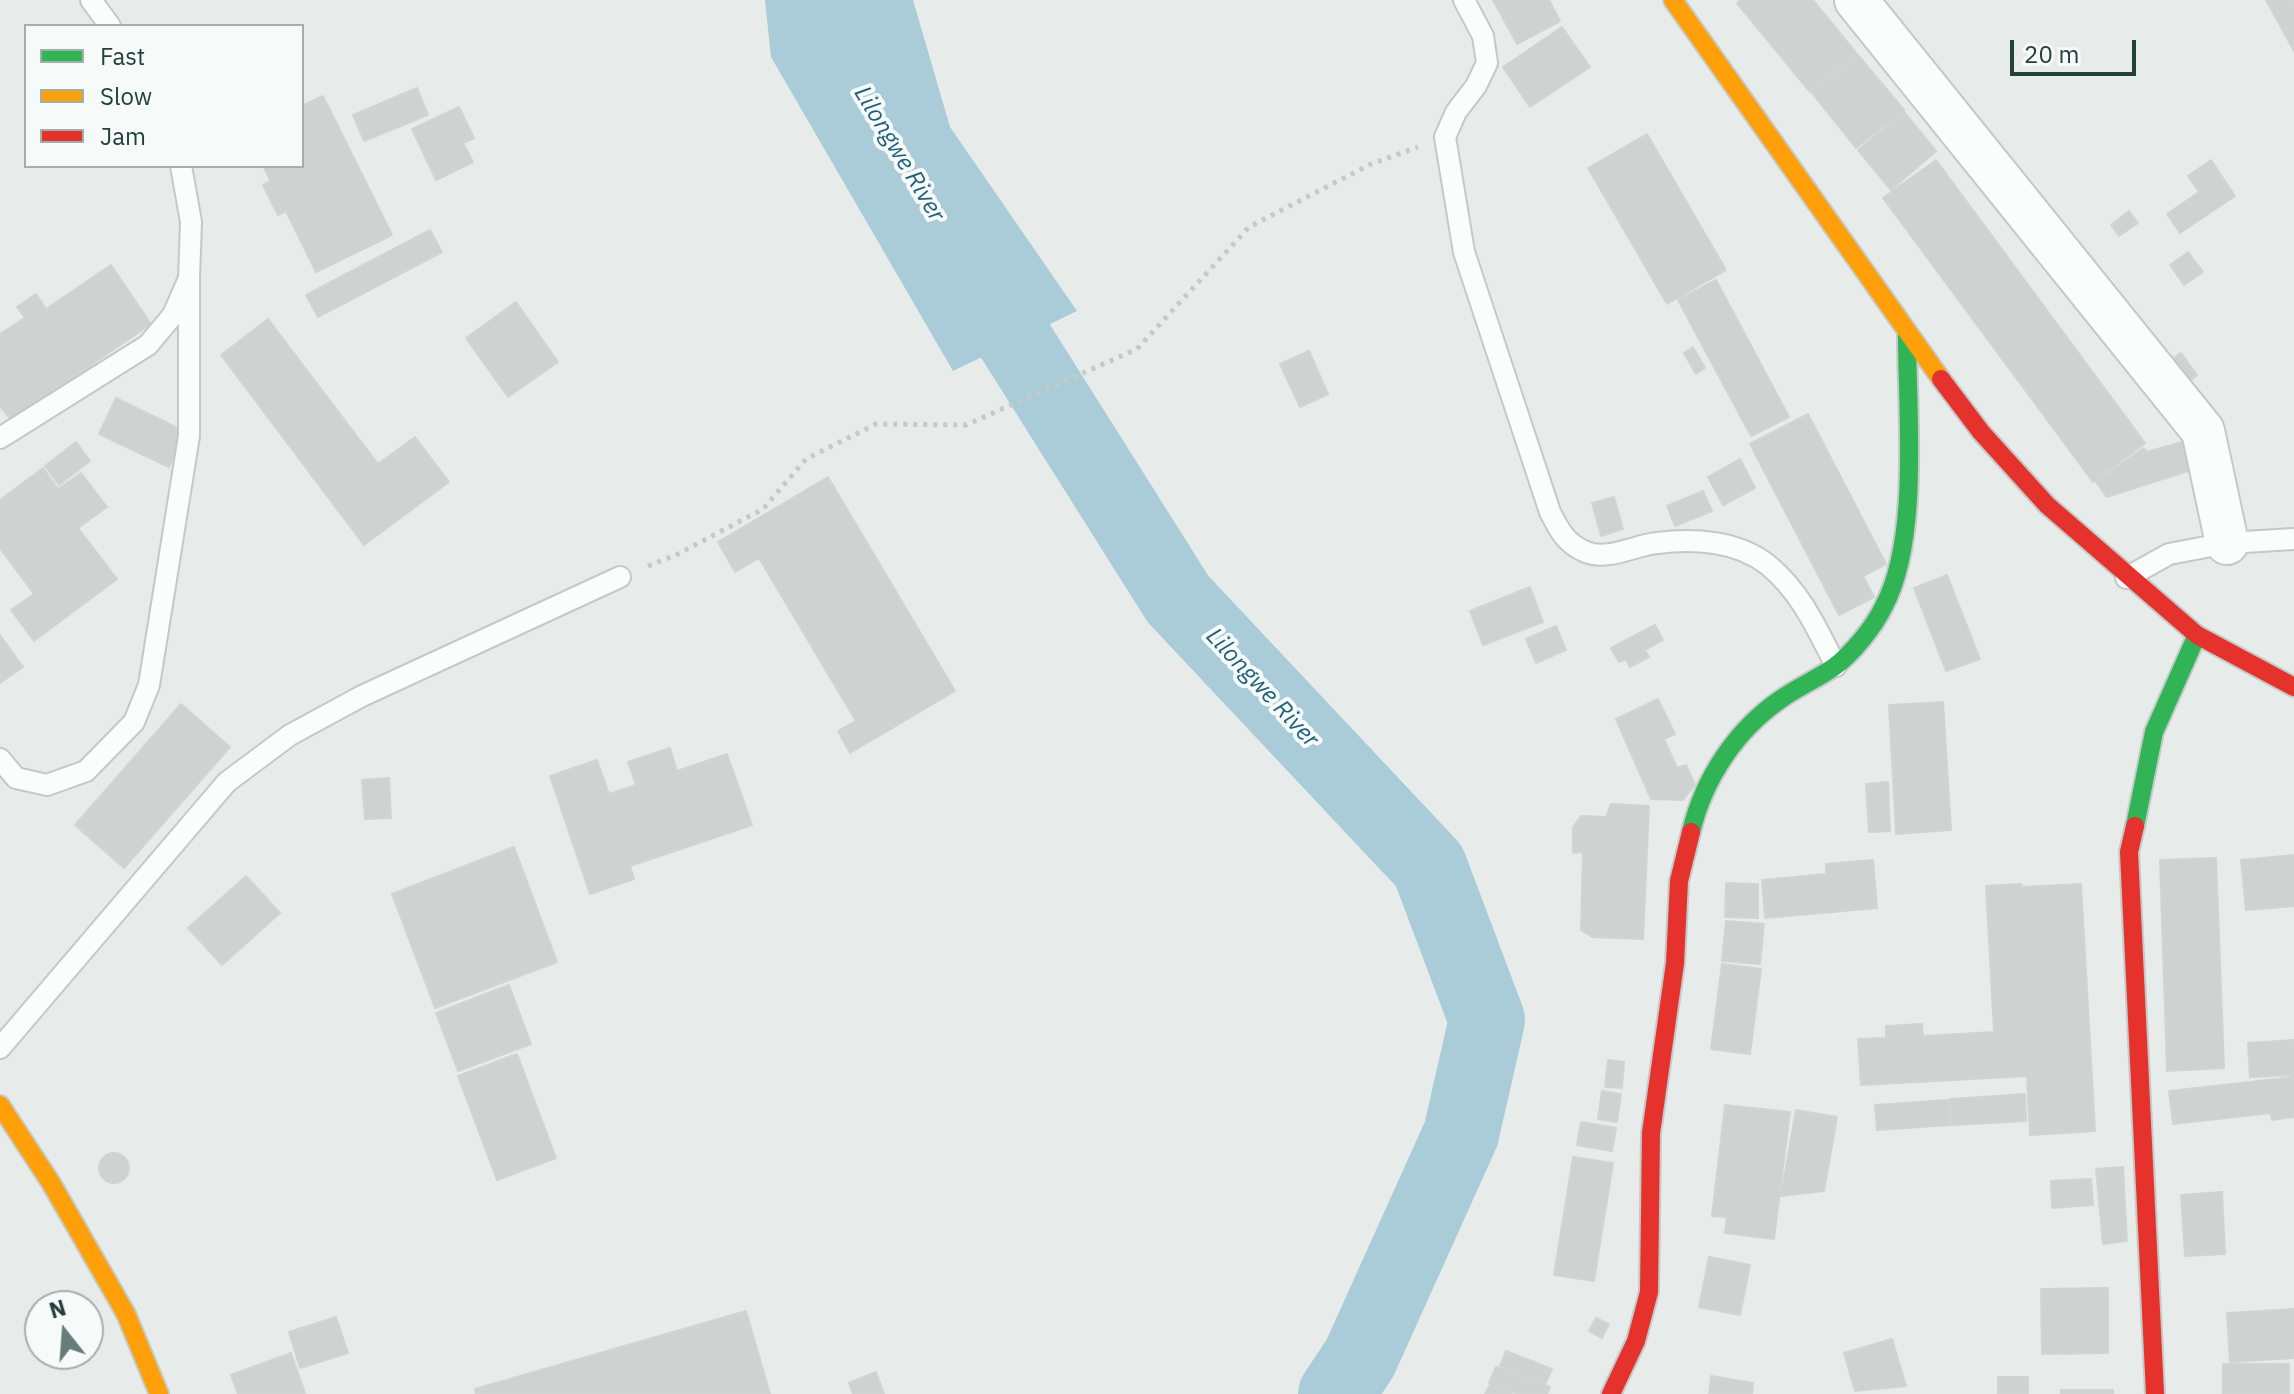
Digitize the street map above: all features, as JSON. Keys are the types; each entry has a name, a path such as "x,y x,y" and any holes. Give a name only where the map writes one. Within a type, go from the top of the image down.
{"street":[{"path":"1673,0 1907,335 1981,432 2018,474 2126,578 2197,635 2294,687"},
{"path":"1856,0 2203,431 2227,543"},
{"path":"1611,1394 1636,1341 1649,1292 1651,1133 1675,963 1679,881 1697,806 1722,759 1751,723 1782,698 1836,666 1884,607 1900,564 1906,517 1907,335"},
{"path":"2155,1394 2129,852 2154,732 2197,635"},
{"path":"0,1105 51,1183 126,1314 159,1394"}],"lane":[{"path":"91,0 109,24"},
{"path":"1464,0 1483,36 1487,63 1476,86 1456,112 1445,137 1464,252 1550,512 1564,538 1588,553 1616,553 1658,542 1722,543 1767,564 1802,602 1836,666"},
{"path":"0,759 16,778 47,785 86,771 134,722 149,685 189,436 191,222 181,168"},
{"path":"0,438 148,345 173,315 189,278"},
{"path":"2126,578 2169,554 2227,543 2294,539"},
{"path":"0,1048 227,782 290,735 362,696 620,577"}],"path":[{"path":"620,577 678,554 763,509 806,459 876,424 966,425 1137,349 1249,227 1371,164 1445,137"}],"water":[{"path":"765,0 913,0 950,127 1077,311 953,371 771,57"}],"building":[{"path":"1493,0 1549,0 1560,21 1517,44"},
{"path":"1740,0 1813,0 1857,54 1810,92 1737,3"},
{"path":"2266,0 2294,0 2294,51"},
{"path":"1562,27 1590,67 1530,107 1503,67"},
{"path":"1858,55 1904,110 1856,148 1812,93"},
{"path":"417,88 428,115 364,141 353,115"},
{"path":"323,96 392,235 316,272 286,211 278,215 263,185 271,181 264,168 304,168 304,105"},
{"path":"459,107 474,138 463,143 473,162 436,180 412,129"},
{"path":"1904,112 1936,151 1891,190 1858,150"},
{"path":"1647,134 1726,270 1667,304 1588,168"},
{"path":"1936,160 2145,443 2093,482 1883,198"},
{"path":"2211,160 2235,196 2180,233 2167,214 2199,192 2188,176"},
{"path":"2129,211 2138,223 2119,236 2111,225"},
{"path":"430,230 442,252 318,317 306,295"},
{"path":"2188,252 2203,272 2184,285 2170,265"},
{"path":"111,265 151,324 11,420 0,406 0,334 25,318 17,307 36,294 46,309"},
{"path":"1716,280 1789,417 1751,436 1678,300"},
{"path":"516,302 558,362 508,397 466,338"},
{"path":"268,319 378,464 415,437 449,482 364,545 221,355"},
{"path":"1693,347 1705,368 1696,374 1684,353"},
{"path":"1309,351 1328,394 1300,407 1280,364"},
{"path":"2181,353 2197,375 2186,384 2169,361"},
{"path":"116,398 186,432 169,467 99,434"},
{"path":"1808,414 1886,564 1863,576 1874,597 1839,615 1750,444"},
{"path":"2185,441 2194,469 2107,497 2096,482 2143,448 2147,452"},
{"path":"76,442 90,461 59,485 45,466"},
{"path":"1740,459 1755,488 1723,505 1708,477"},
{"path":"43,468 58,489 81,473 107,507 78,528 117,579 34,641 11,610 34,594 0,548 0,500"},
{"path":"828,477 955,691 850,753 838,731 856,721 759,558 735,572 718,542"},
{"path":"1703,491 1712,511 1675,526 1667,506"},
{"path":"1614,497 1623,529 1601,536 1592,503"},
{"path":"1947,575 1980,659 1946,671 1914,588"},
{"path":"1530,587 1543,622 1483,645 1470,611"},
{"path":"1655,625 1663,640 1645,650 1649,657 1630,667 1626,659 1619,662 1611,648"},
{"path":"1556,626 1566,650 1536,663 1526,639"},
{"path":"0,635 23,667 0,683"},
{"path":"1658,699 1675,734 1664,739 1677,768 1686,765 1695,785 1683,800 1651,799 1616,719"},
{"path":"1943,702 1951,830 1896,834 1889,705"},
{"path":"181,704 230,747 124,868 75,825"},
{"path":"670,748 677,771 727,754 752,825 630,866 634,879 590,894 550,776 597,760 609,794 636,785 628,762"},
{"path":"389,778 391,818 365,819 362,780"},
{"path":"1888,782 1890,831 1869,832 1866,784"},
{"path":"1611,804 1649,806 1643,939 1592,937 1581,930 1583,852 1573,853 1573,827 1581,816 1606,817"},
{"path":"514,847 557,962 435,1008 392,894"},
{"path":"2294,855 2294,906 2246,910 2241,860"},
{"path":"2216,858 2224,1068 2167,1071 2160,860"},
{"path":"1873,860 1877,908 1765,918 1762,880 1826,874 1826,864"},
{"path":"246,876 280,913 222,965 188,928"},
{"path":"1726,883 1758,884 1758,918 1725,917"},
{"path":"2021,884 2022,887 2081,884 2095,1131 2030,1135 2027,1076 1861,1085 1858,1039 1886,1038 1886,1026 1922,1024 1923,1036 1994,1032 1986,886"},
{"path":"1726,921 1764,924 1760,964 1722,961"},
{"path":"1722,964 1761,969 1750,1054 1711,1049"},
{"path":"509,985 531,1044 458,1071 436,1013"},
{"path":"2294,1040 2294,1075 2250,1077 2248,1043"},
{"path":"517,1054 556,1158 497,1180 458,1076"},
{"path":"1608,1060 1624,1062 1622,1088 1605,1087"},
{"path":"2294,1077 2294,1117 2272,1120 2271,1113 2173,1124 2169,1091"},
{"path":"1602,1091 1621,1094 1617,1122 1598,1119"},
{"path":"2025,1094 2026,1121 1952,1125 1950,1099"},
{"path":"1948,1100 1950,1125 1877,1130 1875,1105"},
{"path":"1725,1105 1790,1112 1774,1239 1725,1233 1727,1217 1712,1216"},
{"path":"1796,1110 1837,1117 1824,1191 1781,1196"},
{"path":"1581,1122 1616,1128 1612,1151 1577,1145"},
{"path":"114,1153 125,1157 129,1168 125,1179 114,1183 103,1179 99,1168 103,1157"},
{"path":"1573,1157 1613,1163 1594,1281 1554,1275"},
{"path":"2123,1167 2127,1241 2103,1244 2096,1169"},
{"path":"2091,1179 2093,1205 2052,1208 2051,1181"},
{"path":"2222,1192 2225,1254 2185,1256 2181,1195"},
{"path":"1709,1257 1750,1265 1740,1315 1699,1307"},
{"path":"2108,1288 2108,1353 2042,1354 2041,1289"},
{"path":"2294,1309 2294,1358 2230,1362 2227,1313"},
{"path":"746,1311 770,1394 476,1394 475,1389"},
{"path":"336,1317 348,1353 300,1368 289,1332"},
{"path":"1596,1318 1609,1324 1602,1338 1589,1331"},
{"path":"1892,1339 1906,1386 1855,1391 1844,1353"},
{"path":"1506,1351 1552,1369 1545,1384 1500,1366"},
{"path":"291,1353 305,1393 238,1394 231,1375"},
{"path":"2223,1364 2289,1364 2289,1394 2223,1394"},
{"path":"1496,1367 1550,1387 1547,1394 1517,1394 1489,1383"},
{"path":"876,1372 884,1394 853,1394 849,1383"},
{"path":"1711,1376 1753,1383 1752,1394 1709,1394"},
{"path":"1998,1377 2028,1377 2028,1394 1998,1394"},
{"path":"1490,1385 1511,1394 1485,1394"},
{"path":"2061,1390 2113,1390 2113,1394 2061,1394"}],"waterway":[{"name":"Lilongwe River","path":"960,253 1178,599 1429,866 1487,1020 1461,1134 1360,1358 1336,1394"}],"traffic: fast":[{"path":"1691,832 1713,774 1736,740 1781,699 1841,662 1869,631 1884,606 1903,546 1907,511 1907,335"},
{"path":"2135,826 2154,732 2197,635"}],"traffic: slow":[{"path":"1673,0 1941,379"},
{"path":"0,1105 51,1183 126,1314 159,1394"}],"traffic: jam":[{"path":"1941,379 1981,432 2047,505 2197,635 2294,687"},
{"path":"2135,826 2129,852 2155,1394"},
{"path":"1611,1394 1636,1341 1649,1292 1651,1133 1675,963 1679,881 1691,832"}]}
